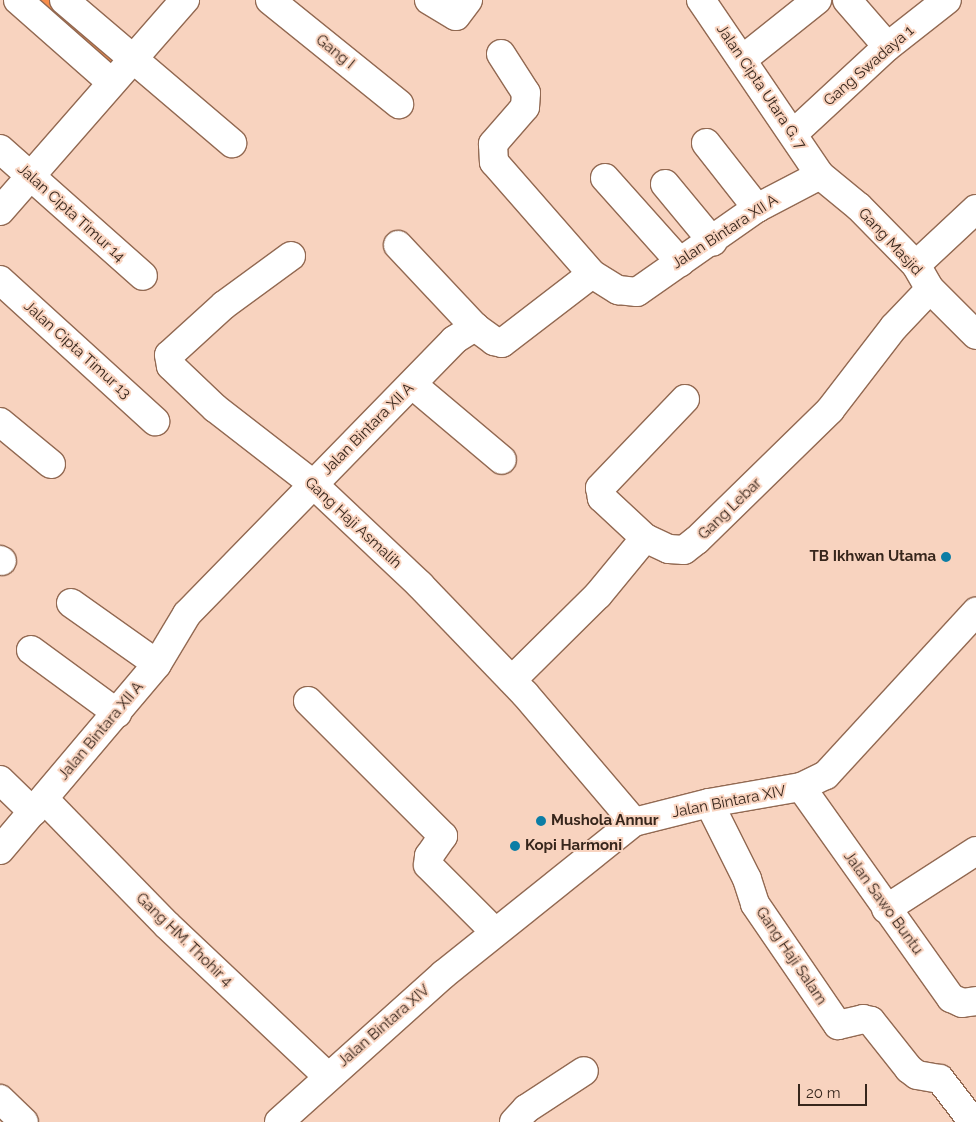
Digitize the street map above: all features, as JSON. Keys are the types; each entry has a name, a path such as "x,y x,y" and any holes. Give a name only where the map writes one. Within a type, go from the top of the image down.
{"street":[{"path":"18,0 111,82"},
{"path":"64,0 132,60 232,143"},
{"path":"0,211 111,82 185,0"},
{"name":"Gang I","path":"270,0 399,104"},
{"path":"429,0 456,16 468,0"},
{"name":"Jalan Cipta Utara G. 7","path":"700,0 743,59 820,175"},
{"path":"743,59 817,0"},
{"path":"847,0 880,39"},
{"name":"Gang Swadaya 1","path":"794,134 887,47 947,0"},
{"name":"Jalan Bintara XII A","path":"501,54 526,93 525,107 493,144 494,162 592,274 618,290 637,292 713,242 757,208 820,175"},
{"path":"706,142 757,208"},
{"name":"Jalan Cipta Timur 14","path":"0,149 29,177 143,276"},
{"name":"Gang Masjid","path":"820,175 859,208 916,265 930,289 976,335"},
{"path":"605,178 680,262"},
{"path":"665,184 713,242"},
{"path":"916,265 976,209"},
{"path":"398,245 475,326 494,341 502,342 592,274"},
{"name":"Gang Haji Asmalih","path":"291,256 224,305 168,360 214,408 313,484 420,585 512,680 634,822"},
{"name":"Jalan Cipta Timur 13","path":"0,280 155,421"},
{"name":"Gang Lebar","path":"645,538 669,549 684,550 698,540 830,410 894,327 930,289"},
{"name":"Jalan Bintara XII A","path":"0,850 157,664 187,614 454,340 475,326"},
{"path":"412,385 502,460"},
{"path":"512,680 598,595 645,538 602,498 600,488 685,399"},
{"path":"0,422 51,464"},
{"path":"71,603 157,664"},
{"name":"Jalan Bintara XIV","path":"279,1122 327,1076 495,932 634,822 709,803 801,787 826,775 976,612"},
{"path":"31,650 117,713"},
{"path":"308,701 443,836 429,856 428,865 495,932"},
{"name":"Gang HM. Thohir 4","path":"0,780 39,806 327,1076"},
{"name":"Jalan Sawo Buntu","path":"801,787 952,998 962,1003 976,1001"},
{"name":"Gang Haji Salam","path":"709,803 746,879 755,904 838,1025 863,1019 871,1022 909,1068 918,1075 940,1079 973,1118"},
{"path":"886,908 976,851"},
{"path":"514,1122 526,1109 584,1071"},
{"path":"0,1099 24,1122"}],"shaded area":[{"path":"27,0 54,0 123,63 114,75"}],"place":[{"name":"TB Ikhwan Utama","path":"946,557"},
{"name":"Mushola Annur","path":"541,821"},
{"name":"Kopi Harmoni","path":"515,846"}]}
